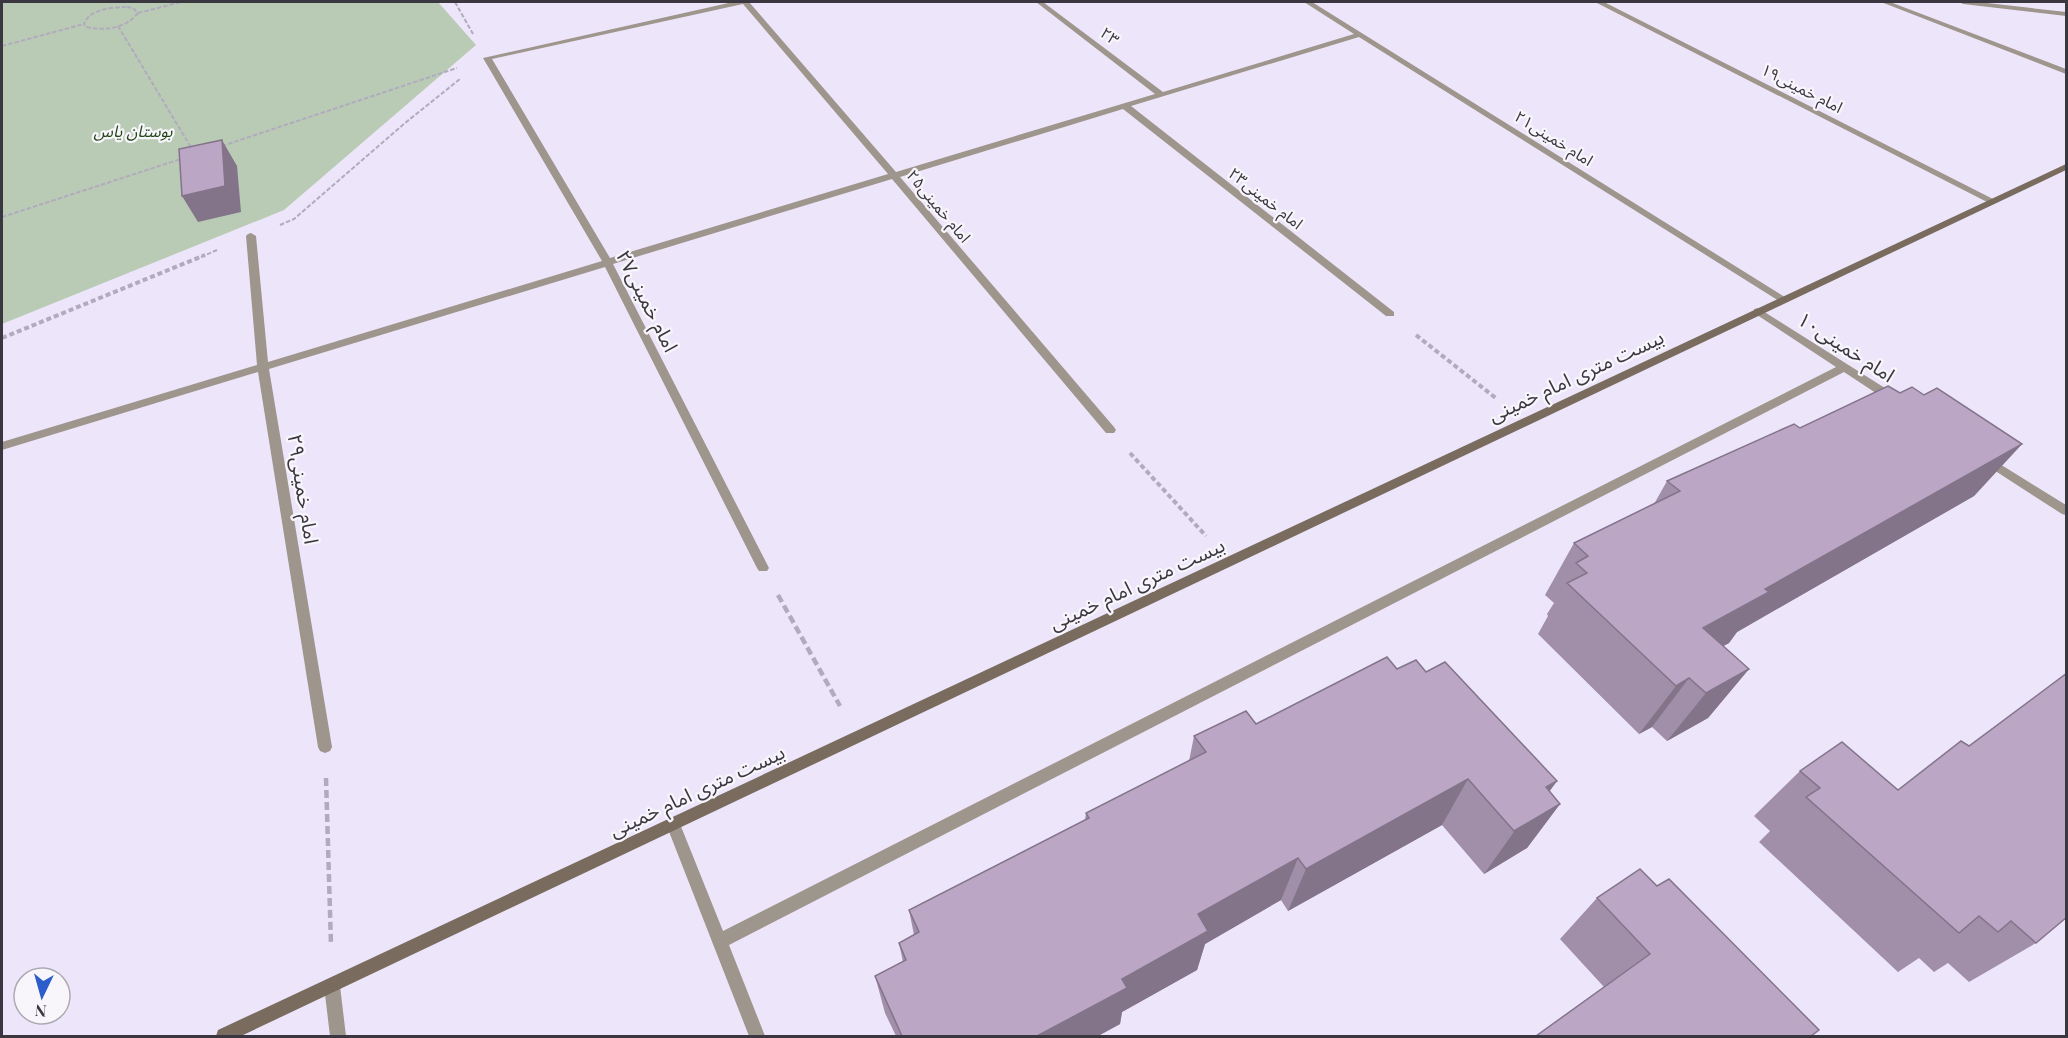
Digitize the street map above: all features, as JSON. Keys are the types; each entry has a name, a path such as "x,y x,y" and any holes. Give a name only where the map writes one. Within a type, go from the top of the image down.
{"main road":[{"name":"بیست متری امام خمینی","path":"224,1036 507,905 673,824 1783,299 2066,168"}],"street":[{"path":"487,58 741,2"},
{"name":"امام خمینی۲۵","path":"746,2 1110,430"},
{"name":"۲۳","path":"1039,2 1162,95"},
{"name":"امام خمینی۲۱","path":"1308,2 1783,299"},
{"name":"امام خمینی۱۹","path":"1599,2 1992,201"},
{"path":"1885,2 2067,72"},
{"path":"1963,2 2067,14"},
{"path":"2,446 1361,34"},
{"name":"امام خمینی۲۷","path":"487,58 608,263 763,568"},
{"name":"امام خمینی۲۳","path":"1125,106 1390,314"},
{"name":"امام خمینی۲۹","path":"251,236 262,367 325,747"},
{"name":"امام خمینی۱۰","path":"1758,311 1902,405"},
{"path":"719,942 1844,367"},
{"path":"1979,455 2067,511"},
{"path":"673,824 757,1036"},
{"path":"332,986 338,1036"}],"path":[{"path":"108,2 111,8"},
{"path":"84,24 86,27 100,29 118,26 133,20 138,13 181,2"},
{"path":"217,148 394,91 487,58 455,2"},
{"path":"84,24 87,17 111,8 127,7 137,10 138,13"},
{"path":"2,46 84,24"},
{"path":"2,217 195,155 118,26"},
{"path":"1390,314 1526,421"},
{"path":"1110,430 1230,561"},
{"path":"763,568 857,737"},
{"path":"325,747 332,986"}],"green space":[{"name":"بوستان یاس","path":"2,2 438,2 476,45 284,210 2,324"}],"building":[{"path":"222,140 225,186 182,196 179,149"},
{"path":"1888,386 1900,393 1912,387 1924,395 1937,388 2022,444 1765,589 1769,592 1703,628 1749,669 1706,693 1689,678 1676,686 1567,583 1587,573 1576,563 1588,556 1574,543 1680,491 1667,481 1794,424 1800,428"},
{"path":"1387,657 1397,669 1416,660 1426,672 1445,662 1557,781 1546,787 1560,804 1514,831 1468,779 1306,869 1298,858 1198,914 1208,931 1122,979 1127,988 1037,1036 902,1036 875,976 906,960 899,943 919,932 909,910 1089,818 1086,813 1206,752 1194,736 1246,711 1256,724"},
{"path":"2067,673 2067,917 2036,943 2011,921 1998,932 1979,916 1959,933 1806,797 1820,788 1800,771 1842,742 1898,790 1961,741 1969,746"},
{"path":"1640,869 1657,886 1669,879 1819,1030 1811,1036 1536,1036 1650,954 1597,898"}]}
